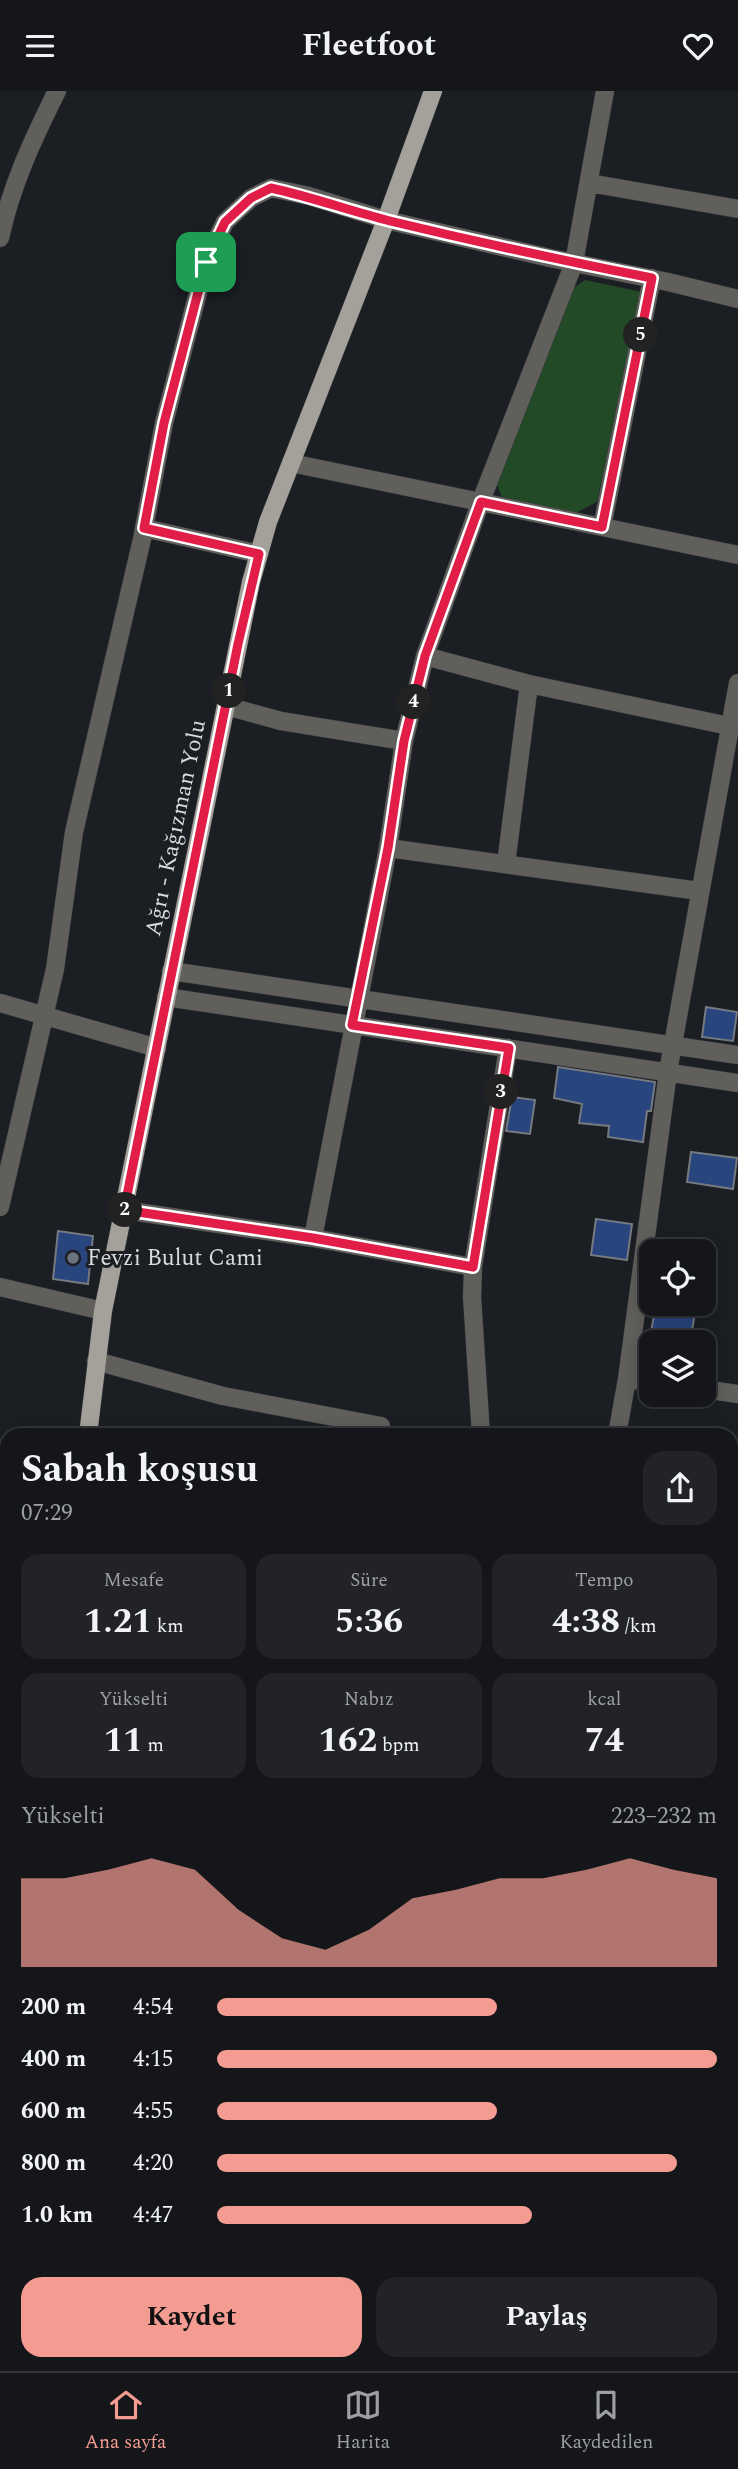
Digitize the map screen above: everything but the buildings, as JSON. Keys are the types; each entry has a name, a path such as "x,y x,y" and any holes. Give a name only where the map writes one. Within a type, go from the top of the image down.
{"main road":[{"name":"Ağrı - Kağızman Yolu","path":"89,1428 103,1311 259,554 268,522 386,220 433,91"}],"street":[{"path":"0,238 27,150 57,91"},
{"path":"313,1238 388,848 404,741 425,656 481,502 574,263 605,91"},
{"path":"589,183 738,209"},
{"path":"0,1203 55,969 74,832 144,528 164,423 206,262 225,222 251,198 271,188 309,196 386,220 738,299"},
{"path":"602,527 652,278"},
{"path":"291,463 738,555"},
{"path":"144,528 259,554"},
{"path":"425,656 529,684 729,726"},
{"path":"618,1428 628,1379 668,1072 738,683"},
{"path":"506,864 529,684"},
{"path":"226,706 281,721 404,741"},
{"path":"388,848 699,891"},
{"path":"171,971 738,1055"},
{"path":"166,997 738,1083"},
{"path":"0,1003 157,1048"},
{"path":"481,1428 472,1297 473,1267 509,1048"},
{"path":"124,1210 313,1238 473,1267"},
{"path":"0,1287 103,1311"},
{"path":"96,1361 222,1395 381,1426"},
{"path":"628,1379 639,1380"},
{"path":"716,1391 738,1394"}],"green space":[{"path":"585,280 642,292 597,502 576,513 502,498 496,482 569,291"}],"place":[{"name":"Fevzi Bulut Cami","path":"73,1258"}],"route":[{"path":"271,188 309,196 386,220 550,258 652,278 602,527 481,502 425,656 404,741 388,848 352,1025 509,1048 473,1267 313,1238 124,1210 238,644 259,554 144,528 164,423 206,262 225,222 251,198 271,188"}]}
